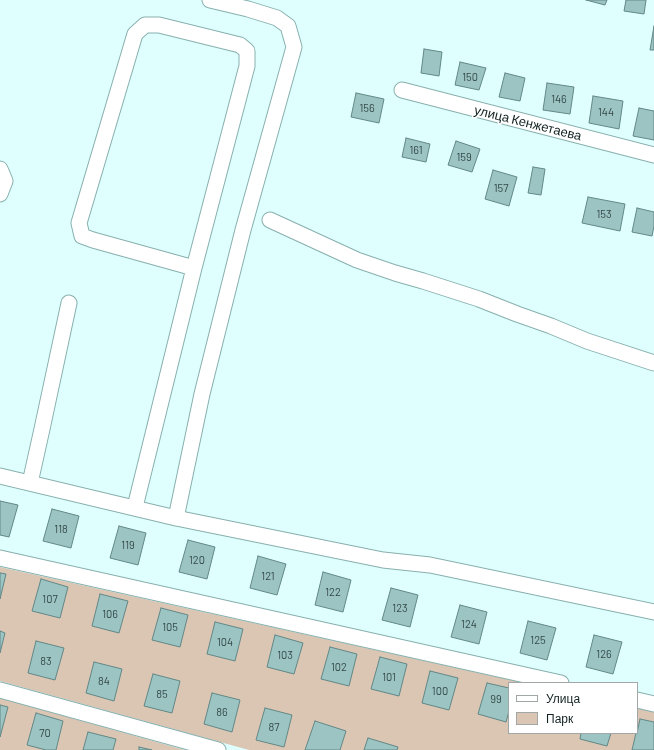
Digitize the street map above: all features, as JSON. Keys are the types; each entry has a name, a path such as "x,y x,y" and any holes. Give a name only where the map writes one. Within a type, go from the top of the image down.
{"street":[{"path":"176,518 202,394 243,230 294,47 288,26 277,18 210,0"},
{"path":"135,507 194,268 247,66 247,51 240,45 159,25 145,24 135,34 79,222 82,236 194,268"},
{"name":"улица Кенжетаева","path":"402,90 654,155"},
{"path":"0,169 5,181 0,194"},
{"path":"270,220 357,260 479,299 586,341 654,363"},
{"path":"30,483 69,303"},
{"path":"0,476 176,518 383,560 430,564 654,612"},
{"path":"0,558 557,682"},
{"path":"0,690 218,750"},
{"path":"638,700 654,704"}],"green space":[{"path":"0,567 519,682 508,682 508,734 638,734 638,708 654,712 654,750 249,750 0,681"},
{"path":"0,698 185,750 0,750"}],"building":[{"path":"586,0 607,0 605,5"},
{"path":"626,0 646,0 644,14 624,11"},
{"path":"654,26 654,50 650,50"},
{"path":"424,49 442,52 439,76 421,73"},
{"path":"460,62 486,68 479,90 455,85"},
{"path":"505,73 525,78 520,101 499,97"},
{"path":"547,83 574,87 570,114 543,110"},
{"path":"356,93 384,99 379,123 351,117"},
{"path":"593,96 623,101 619,129 589,123"},
{"path":"639,108 654,111 654,140 633,136"},
{"path":"406,138 430,144 426,162 402,157"},
{"path":"456,141 480,149 472,172 448,165"},
{"path":"533,167 545,169 541,195 528,193"},
{"path":"493,170 517,177 509,206 485,199"},
{"path":"588,197 625,204 620,231 582,223"},
{"path":"637,208 654,212 652,236 632,232"},
{"path":"0,501 18,505 9,537 0,535"},
{"path":"52,509 79,516 71,548 43,541"},
{"path":"119,526 146,533 138,565 110,558"},
{"path":"188,540 215,547 207,579 179,572"},
{"path":"258,556 286,564 277,595 250,588"},
{"path":"323,572 351,580 343,612 315,605"},
{"path":"0,573 6,574 0,599"},
{"path":"41,579 68,587 60,618 32,611"},
{"path":"391,588 418,595 410,627 382,620"},
{"path":"100,594 128,601 119,633 92,626"},
{"path":"460,605 487,612 479,644 451,637"},
{"path":"161,608 188,615 180,647 152,640"},
{"path":"528,621 556,628 547,660 520,653"},
{"path":"215,622 243,629 235,661 207,654"},
{"path":"0,631 5,633 0,653"},
{"path":"275,635 303,643 294,674 267,667"},
{"path":"594,635 622,642 613,674 586,667"},
{"path":"36,641 64,648 55,680 28,673"},
{"path":"330,647 357,654 349,686 321,679"},
{"path":"380,657 407,664 399,696 371,689"},
{"path":"94,662 122,669 114,701 86,693"},
{"path":"430,671 458,678 449,710 422,703"},
{"path":"153,674 180,681 172,713 144,706"},
{"path":"487,683 508,688 508,715 506,722 478,714"},
{"path":"212,693 240,700 232,732 204,724"},
{"path":"0,705 8,707 0,737"},
{"path":"265,708 292,715 284,747 256,740"},
{"path":"36,713 63,721 56,750 46,750 27,745"},
{"path":"640,719 654,722 654,750 632,750 636,734 638,734"},
{"path":"315,721 346,731 340,750 305,750"},
{"path":"88,732 116,739 113,750 83,750"},
{"path":"581,734 611,734 607,746 580,739"},
{"path":"368,738 398,747 397,750 364,750"},
{"path":"139,747 152,750 139,750"}]}
